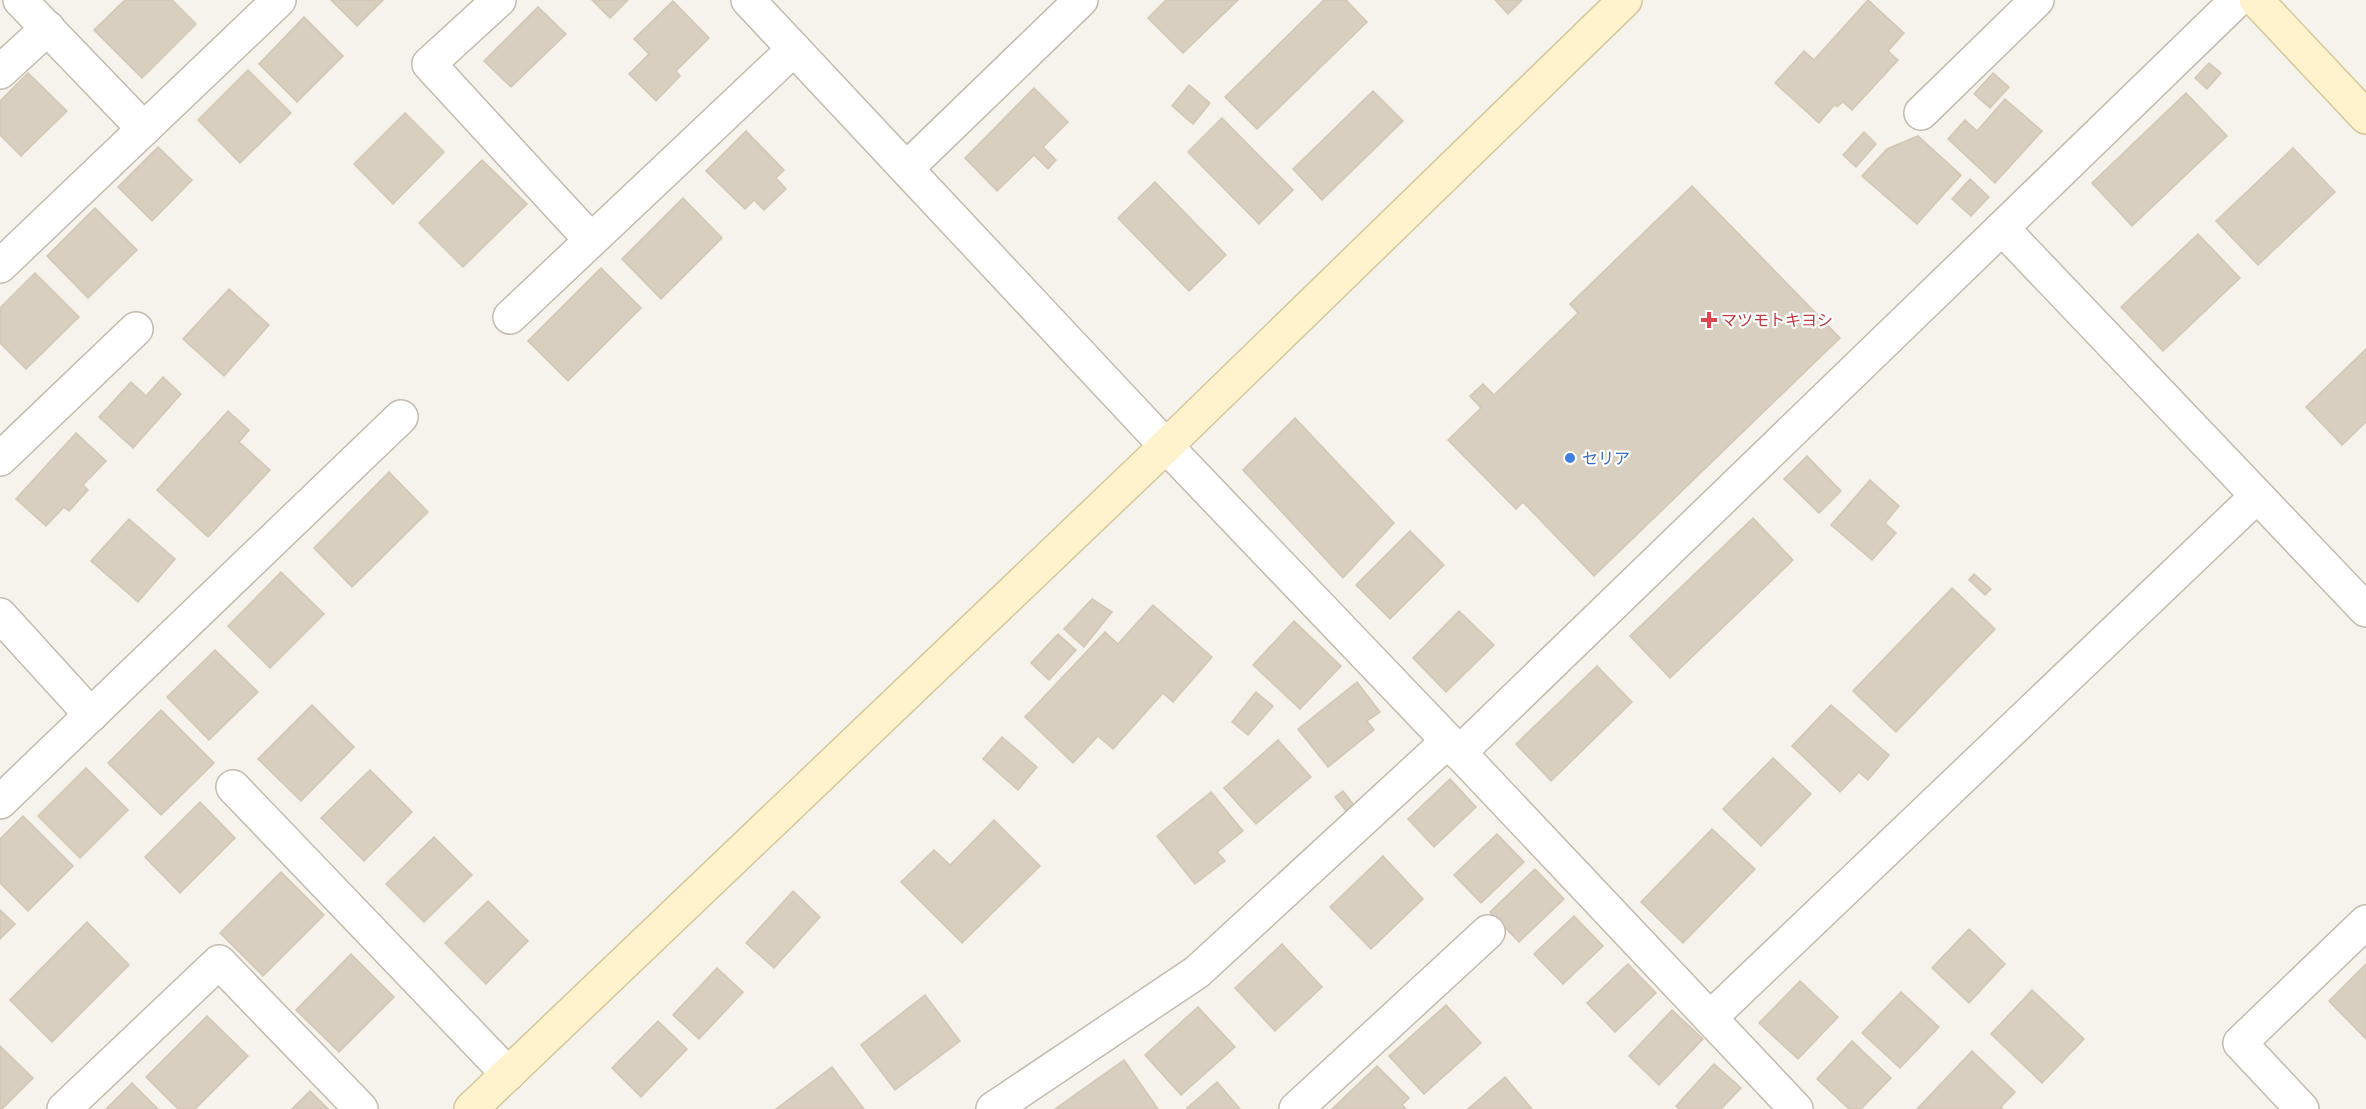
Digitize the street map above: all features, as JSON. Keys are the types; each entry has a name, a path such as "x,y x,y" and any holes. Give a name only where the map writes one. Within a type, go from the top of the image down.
{"street":[{"path":"20,0 144,129"},
{"path":"0,266 279,0"},
{"path":"499,0 429,64 591,240"},
{"path":"748,0 1166,446 1796,1109"},
{"path":"907,168 1081,0"},
{"path":"471,1109 1166,446 1625,0"},
{"path":"1921,113 2037,0"},
{"path":"993,1109 1197,972 1454,747 2002,228 2237,0"},
{"path":"2256,0 2366,117"},
{"path":"0,72 48,28"},
{"path":"510,317 794,49"},
{"path":"2002,228 2366,610"},
{"path":"0,459 136,329"},
{"path":"0,802 401,417"},
{"path":"1710,1018 2257,496"},
{"path":"0,615 92,715"},
{"path":"233,787 508,1074"},
{"path":"2302,1109 2240,1043 2366,922"},
{"path":"1296,1109 1488,932"},
{"path":"64,1109 219,962 361,1109"}],"building":[{"path":"125,0 172,0 196,24 142,78 94,30"},
{"path":"331,0 383,0 357,26"},
{"path":"592,0 628,0 610,18"},
{"path":"1166,0 1238,0 1183,53 1148,18"},
{"path":"1324,0 1346,0 1367,22 1257,129 1225,97"},
{"path":"1495,0 1522,0 1508,14"},
{"path":"1868,0 1904,33 1888,51 1898,60 1852,110 1843,102 1837,107 1835,104 1819,123 1775,83 1804,51 1814,60"},
{"path":"673,1 709,38 676,71 680,76 656,101 629,74 649,54 634,39"},
{"path":"538,7 566,34 511,87 484,61"},
{"path":"304,17 343,56 297,102 259,64"},
{"path":"2209,63 2221,73 2207,89 2195,78"},
{"path":"248,70 291,113 240,163 198,120"},
{"path":"28,73 67,111 21,156 0,135 0,101"},
{"path":"1993,73 2009,87 1990,108 1974,94"},
{"path":"1189,85 1210,103 1193,124 1172,106"},
{"path":"1034,88 1068,122 1043,147 1056,160 1048,169 1034,155 997,191 965,158"},
{"path":"1373,91 1403,121 1322,200 1293,169"},
{"path":"2186,93 2227,136 2132,226 2092,183"},
{"path":"2005,99 2042,131 1995,183 1948,139 1965,120 1977,131"},
{"path":"405,113 444,152 393,204 354,164"},
{"path":"1222,118 1293,190 1259,224 1188,152"},
{"path":"746,131 784,170 776,178 786,189 764,210 754,200 745,209 706,171"},
{"path":"1864,132 1876,144 1856,167 1843,155"},
{"path":"1918,136 1961,175 1917,224 1862,176 1887,149"},
{"path":"158,147 192,180 152,221 118,187"},
{"path":"2293,148 2335,192 2258,265 2216,221"},
{"path":"482,160 527,204 463,267 419,223"},
{"path":"1970,179 1989,197 1971,216 1952,199"},
{"path":"1155,182 1226,255 1189,291 1118,218"},
{"path":"1692,186 1840,338 1594,576 1523,502 1516,509 1448,440 1481,408 1470,396 1483,384 1494,395 1578,313 1570,304"},
{"path":"683,198 722,238 661,299 622,259"},
{"path":"95,208 137,250 88,298 47,256"},
{"path":"2198,234 2240,278 2163,351 2121,307"},
{"path":"601,268 641,308 568,381 528,341"},
{"path":"35,273 79,317 26,369 0,343 0,308"},
{"path":"229,289 269,325 224,376 183,339"},
{"path":"2366,349 2366,422 2342,445 2306,407"},
{"path":"163,377 181,394 133,448 99,417 131,382 146,396"},
{"path":"228,411 249,430 239,442 270,470 208,537 157,490"},
{"path":"1295,418 1394,523 1343,578 1243,470"},
{"path":"76,433 106,461 83,485 88,490 69,511 64,507 46,526 16,499"},
{"path":"1807,456 1841,491 1819,513 1784,479"},
{"path":"389,472 428,512 352,587 314,548"},
{"path":"1870,480 1899,506 1885,523 1896,533 1872,560 1831,525"},
{"path":"1753,518 1793,560 1670,678 1630,636"},
{"path":"129,519 175,559 138,602 91,561"},
{"path":"1410,531 1444,565 1390,619 1356,585"},
{"path":"281,572 324,614 270,668 228,626"},
{"path":"1974,574 1991,589 1985,595 1969,580"},
{"path":"1952,588 1995,629 1896,732 1853,691"},
{"path":"1092,599 1112,612 1084,647 1064,629"},
{"path":"1153,605 1212,657 1173,702 1163,693 1113,749 1098,736 1073,763 1025,717 1105,632 1118,644"},
{"path":"1459,611 1494,645 1446,692 1413,658"},
{"path":"1294,621 1341,666 1300,709 1253,665"},
{"path":"1058,634 1076,650 1049,680 1031,663"},
{"path":"215,650 258,692 209,740 167,697"},
{"path":"1597,666 1632,702 1551,781 1516,744"},
{"path":"1357,682 1380,712 1367,721 1374,730 1328,767 1298,729"},
{"path":"1256,692 1273,706 1248,735 1232,722"},
{"path":"312,705 354,747 301,801 258,759"},
{"path":"1831,705 1889,755 1868,780 1859,772 1840,792 1792,746"},
{"path":"161,710 214,763 161,815 108,763"},
{"path":"1002,737 1037,767 1018,790 983,759"},
{"path":"1278,740 1311,777 1256,824 1224,788"},
{"path":"1773,758 1811,794 1761,846 1723,809"},
{"path":"86,768 128,810 80,858 38,816"},
{"path":"370,770 412,812 364,861 321,818"},
{"path":"1450,779 1476,807 1434,847 1408,819"},
{"path":"1343,791 1354,805 1346,811 1335,797"},
{"path":"1211,792 1243,831 1217,852 1225,861 1195,884 1157,836"},
{"path":"200,802 235,838 180,893 145,857"},
{"path":"23,816 73,866 28,911 0,883 0,839"},
{"path":"994,820 1040,866 962,943 901,882 934,850 950,865"},
{"path":"1712,829 1755,869 1683,943 1641,902"},
{"path":"1497,834 1524,862 1481,903 1454,875"},
{"path":"434,837 472,875 424,922 386,884"},
{"path":"1383,856 1423,899 1371,949 1330,907"},
{"path":"1535,869 1564,899 1519,942 1490,912"},
{"path":"281,872 324,915 263,976 220,933"},
{"path":"793,891 820,917 774,968 746,943"},
{"path":"488,901 528,941 486,984 445,943"},
{"path":"0,910 15,924 0,939"},
{"path":"1574,916 1603,946 1563,984 1534,954"},
{"path":"87,922 129,965 52,1042 10,1000"},
{"path":"1969,929 2005,964 1969,1003 1932,968"},
{"path":"1282,944 1322,987 1275,1031 1235,988"},
{"path":"351,954 394,997 339,1052 296,1010"},
{"path":"1628,964 1656,993 1615,1032 1587,1003"},
{"path":"2366,964 2366,1039 2329,1001"},
{"path":"717,968 743,992 699,1039 673,1015"},
{"path":"1800,981 1838,1017 1798,1059 1759,1023"},
{"path":"2032,990 2084,1039 2042,1083 1991,1034"},
{"path":"1901,992 1939,1027 1900,1068 1862,1033"},
{"path":"925,995 960,1041 895,1090 861,1045"},
{"path":"1446,1005 1481,1043 1424,1094 1389,1056"},
{"path":"1198,1007 1235,1047 1181,1095 1145,1055"},
{"path":"1672,1010 1703,1039 1659,1085 1629,1056"},
{"path":"207,1016 248,1056 195,1109 178,1109 146,1077"},
{"path":"658,1021 687,1049 641,1097 612,1068"},
{"path":"1852,1041 1891,1078 1861,1109 1849,1109 1817,1079"},
{"path":"0,1046 33,1078 2,1109 0,1109"},
{"path":"1972,1051 2015,1092 2001,1107 2003,1109 1917,1109"},
{"path":"1124,1060 1158,1109 1055,1109"},
{"path":"1714,1064 1741,1088 1721,1109 1679,1109 1676,1106"},
{"path":"1377,1066 1409,1098 1402,1105 1406,1109 1332,1109"},
{"path":"832,1067 864,1109 776,1109"},
{"path":"1505,1077 1532,1109 1468,1109"},
{"path":"1217,1082 1240,1109 1187,1108"},
{"path":"132,1083 158,1109 106,1109"},
{"path":"310,1091 328,1109 292,1109"}],"place":[{"name":"マツモトキヨシ","path":"1709,320"},
{"name":"セリア","path":"1570,458"}]}
